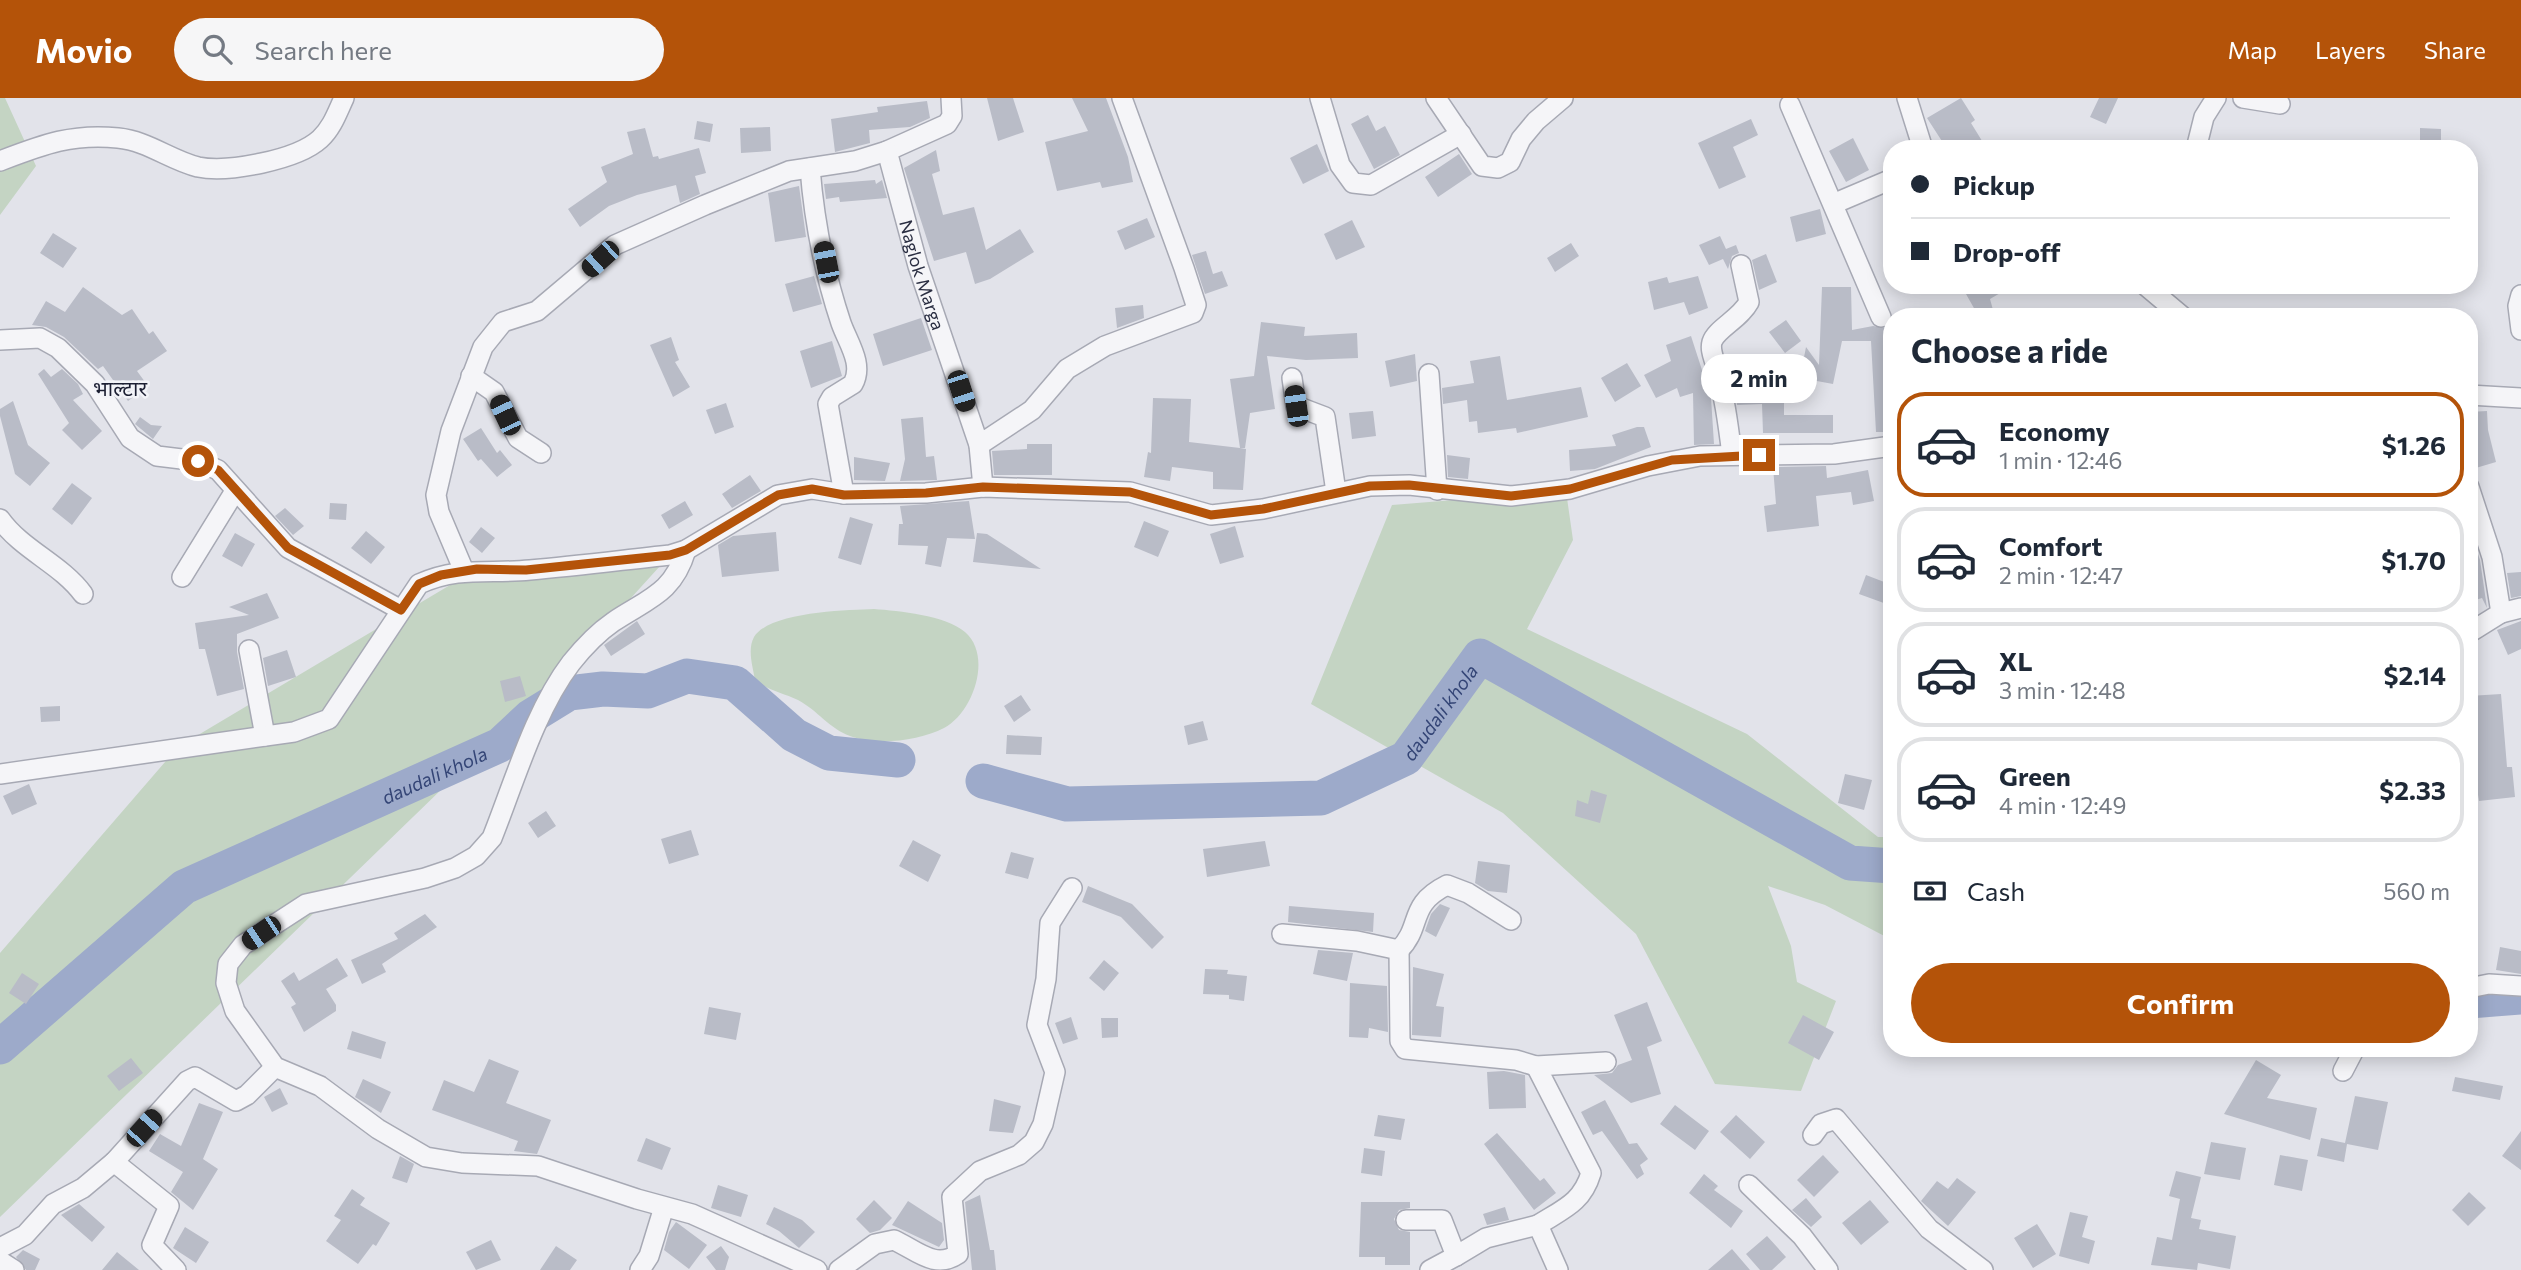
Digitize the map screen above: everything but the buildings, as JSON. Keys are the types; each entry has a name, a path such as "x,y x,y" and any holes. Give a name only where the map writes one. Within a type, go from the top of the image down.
{"street":[{"path":"0,161 56,140 87,136 144,143 198,167 225,169 302,152 321,138 333,122 344,98"},
{"path":"464,571 439,512 436,495 451,431 471,376 483,346 503,322 537,311 615,245 789,171 810,169 887,151 947,124 952,116 951,98"},
{"path":"979,445 1032,410 1067,369 1105,346 1193,313 1196,305 1184,268 1122,98"},
{"path":"1320,98 1340,165 1353,183 1371,185 1461,134"},
{"path":"1436,98 1482,166 1498,169 1510,162 1521,139 1536,121 1563,98"},
{"path":"1907,98 1920,140"},
{"path":"2198,140 2204,117 2216,98"},
{"path":"2243,98 2280,104"},
{"path":"1790,105 1881,317"},
{"name":"Naglok Marga","path":"887,151 918,266 979,445 983,487"},
{"path":"810,169 813,207 840,321 858,367 853,384 828,404 844,495"},
{"path":"1833,204 1883,182"},
{"path":"1732,455 1723,387 1712,352 1712,342 1719,332 1742,315 1749,302 1741,265"},
{"path":"2156,294 2172,308"},
{"path":"2521,296 2518,306 2521,330"},
{"path":"0,340 40,338 58,348 95,384 130,438 158,456 198,461 218,470 288,548 401,610"},
{"path":"1429,374 1437,490"},
{"path":"471,376 494,392 518,438 541,453"},
{"path":"1292,379 1296,406 1325,417 1336,492"},
{"path":"2478,396 2521,398"},
{"path":"0,774 294,732 329,719 419,584 441,575 464,571 539,569 670,555 686,550 778,495 812,489 844,495 926,493 983,487 1130,492 1211,515 1263,509 1370,486 1409,485 1511,496 1570,489 1672,460 1732,455 1834,454 1883,447"},
{"path":"182,577 236,491"},
{"path":"2478,515 2492,558 2501,612"},
{"path":"0,519 41,557 69,575 83,594"},
{"path":"686,550 677,576 649,603 597,634 572,663 548,703 492,838 476,856 455,868 425,878 306,904 243,945 228,964 226,983 235,1011 275,1068 320,1086 378,1129 426,1157 462,1164 538,1166 692,1214 817,1270"},
{"path":"2478,630 2501,612 2521,608"},
{"path":"248,650 264,736"},
{"path":"1510,920 1468,893 1447,885 1432,893 1420,905 1406,943 1399,950 1400,1041 1405,1049 1516,1060 1536,1066 1606,1062"},
{"path":"839,1270 875,1244 894,1240 929,1260 949,1261 958,1254 959,1245 954,1231 952,1197 980,1171 1018,1155 1034,1142 1043,1124 1055,1072 1037,1025 1046,979 1050,923 1072,888"},
{"path":"1282,934 1357,941 1399,950"},
{"path":"2478,986 2489,984 2521,986"},
{"path":"2343,1071 2350,1057"},
{"path":"1430,1270 1486,1238 1538,1225 1574,1203 1586,1190 1591,1173 1536,1066"},
{"path":"0,1248 25,1235 53,1204 83,1188 114,1162 187,1081 195,1077 203,1079 236,1101 247,1095 275,1068"},
{"path":"1813,1135 1821,1124 1836,1119 1929,1229 1983,1270"},
{"path":"114,1162 169,1206 152,1245 176,1270"},
{"path":"1749,1185 1802,1236 1829,1270"},
{"path":"640,1270 649,1256 664,1207"},
{"path":"1406,1220 1442,1220 1456,1256"},
{"path":"1538,1225 1558,1270"},
{"path":"0,1261 15,1270"}],"green space":[{"path":"0,98 5,98 36,166 0,215"},
{"path":"1566,491 1573,540 1527,629 1747,734 1878,837 1883,837 1883,935 1825,905 1768,886 1791,946 1797,982 1836,1001 1801,1091 1715,1084 1636,934 1503,813 1311,704 1392,505"},
{"path":"670,555 572,663 0,1217 0,953 178,747 477,569"},
{"path":"874,609 921,615 946,622 965,632 973,642 978,655 976,683 963,710 944,728 897,741 860,739 836,729 798,700 755,680 751,647 754,637 762,629 791,617"}],"waterway":[{"name":"daudali khola","path":"983,781 1067,804 1321,798 1406,758 1480,656 1850,863 1883,865"},
{"name":"daudali khola","path":"0,1047 184,887 500,745 530,717 569,693 603,689 648,691 687,676 735,683 794,735 829,753 898,760"},
{"name":"daudali khola","path":"2478,1000 2521,997"}],"district":[{"name":"भाल्टार","path":"120,387"}],"route":[{"path":"198,461 218,470 288,548 401,610 419,584 441,575 477,569 526,570 670,555 686,550 778,495 812,489 844,495 926,493 983,487 1130,492 1211,515 1263,509 1370,486 1409,485 1511,496 1570,489 1672,460 1700,456 1759,455"}]}
